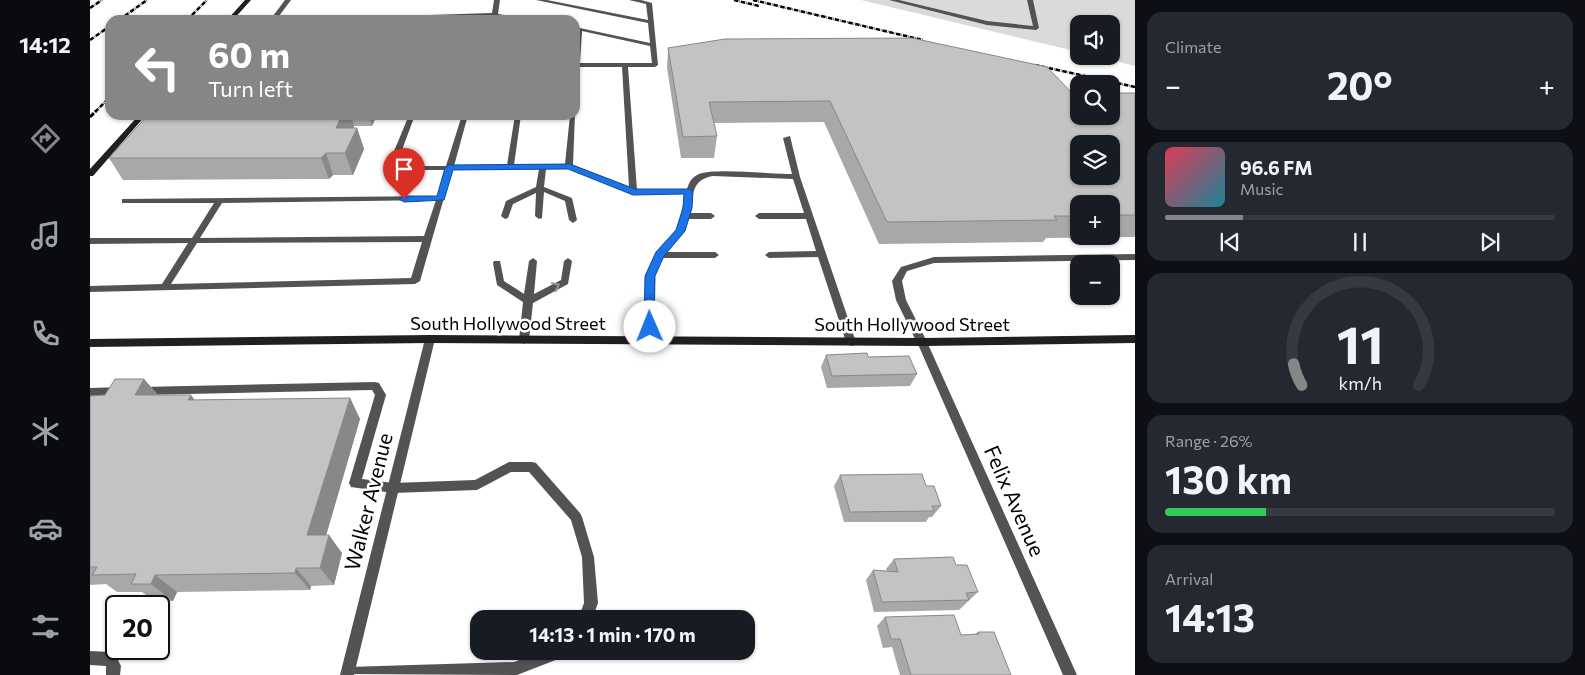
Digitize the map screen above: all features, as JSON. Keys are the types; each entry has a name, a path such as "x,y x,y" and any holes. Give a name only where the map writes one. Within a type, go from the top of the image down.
{"main road":[{"path":"234,15 248,0"},
{"path":"90,174 139,120"},
{"name":"South Hollywood Street","path":"90,343 430,339 922,342 1135,338"}],"street":[{"path":"277,15 288,0"},
{"path":"495,15 498,0"},
{"path":"539,0 651,22"},
{"path":"580,65 655,65 649,3 632,0"},
{"path":"892,0 987,22 1036,28 1030,0"},
{"path":"580,30 653,46"},
{"path":"624,65 633,192"},
{"path":"410,120 391,168 570,166 633,192 689,191"},
{"path":"90,289 415,281 463,120"},
{"path":"510,167 517,120"},
{"path":"570,166 573,120"},
{"path":"787,138 808,216 851,342"},
{"path":"539,216 543,166"},
{"path":"650,340 650,276 659,254 680,231 685,216 689,191 693,182 700,176 796,177"},
{"path":"505,216 509,203 540,188 569,200 573,220"},
{"path":"125,201 441,198"},
{"path":"164,288 219,201"},
{"path":"685,216 711,216"},
{"path":"759,216 808,216"},
{"path":"90,241 427,239"},
{"path":"659,254 715,255"},
{"path":"770,255 821,254"},
{"name":"Felix Avenue","path":"1070,675 922,342 901,300 897,281 904,269 934,260 1135,257"},
{"path":"524,340 533,261"},
{"path":"528,301 565,282 568,261"},
{"path":"497,263 500,283 528,301"},
{"name":"Walker Avenue","path":"347,675 430,339"},
{"path":"90,392 375,386 381,395 355,483 393,488 477,486 509,467 532,467 576,517 588,557 591,603 588,610"},
{"path":"90,658 110,659 114,666 113,675"},
{"path":"347,675 514,669 538,660"}],"shaded area":[{"path":"861,0 1135,0 1135,66 1120,62 1120,15 1070,15 1070,50"}],"building":[{"path":"912,38 1047,67 1070,91 1070,125 1120,125 1120,93 1135,93 1135,215 1120,215 1120,195 1070,195 1070,216 1054,216 1057,220 887,222 830,101 709,102 717,136 683,137 668,48 725,39"},
{"path":"143,120 340,120 336,128 357,128 345,153 326,153 321,158 109,158"},
{"path":"867,353 868,357 909,356 917,374 832,376 826,355"},
{"path":"115,379 144,379 135,395 191,395 188,400 350,398 307,535 329,535 320,568 296,568 295,573 155,575 151,584 131,584 136,574 92,575 97,567 90,567 90,396 105,395"},
{"path":"922,474 926,486 934,486 941,506 932,506 934,511 850,512 840,475"},
{"path":"953,557 956,565 967,565 978,592 966,593 969,600 882,602 873,570 898,572 894,559"},
{"path":"954,615 961,635 994,632 1011,675 911,675 900,639 891,639 885,617"}],"railway":[{"path":"90,8 102,0"},
{"path":"126,15 147,0"},
{"path":"192,15 207,0"},
{"path":"734,0 759,6"},
{"path":"753,0 923,40"},
{"path":"90,40 105,30"},
{"path":"1035,65 1135,87"},
{"path":"90,117 105,102"}],"route":[{"path":"404,199 441,198 449,168 570,166 633,192 689,191 688,208 680,231 659,254 650,276 650,327"}]}
